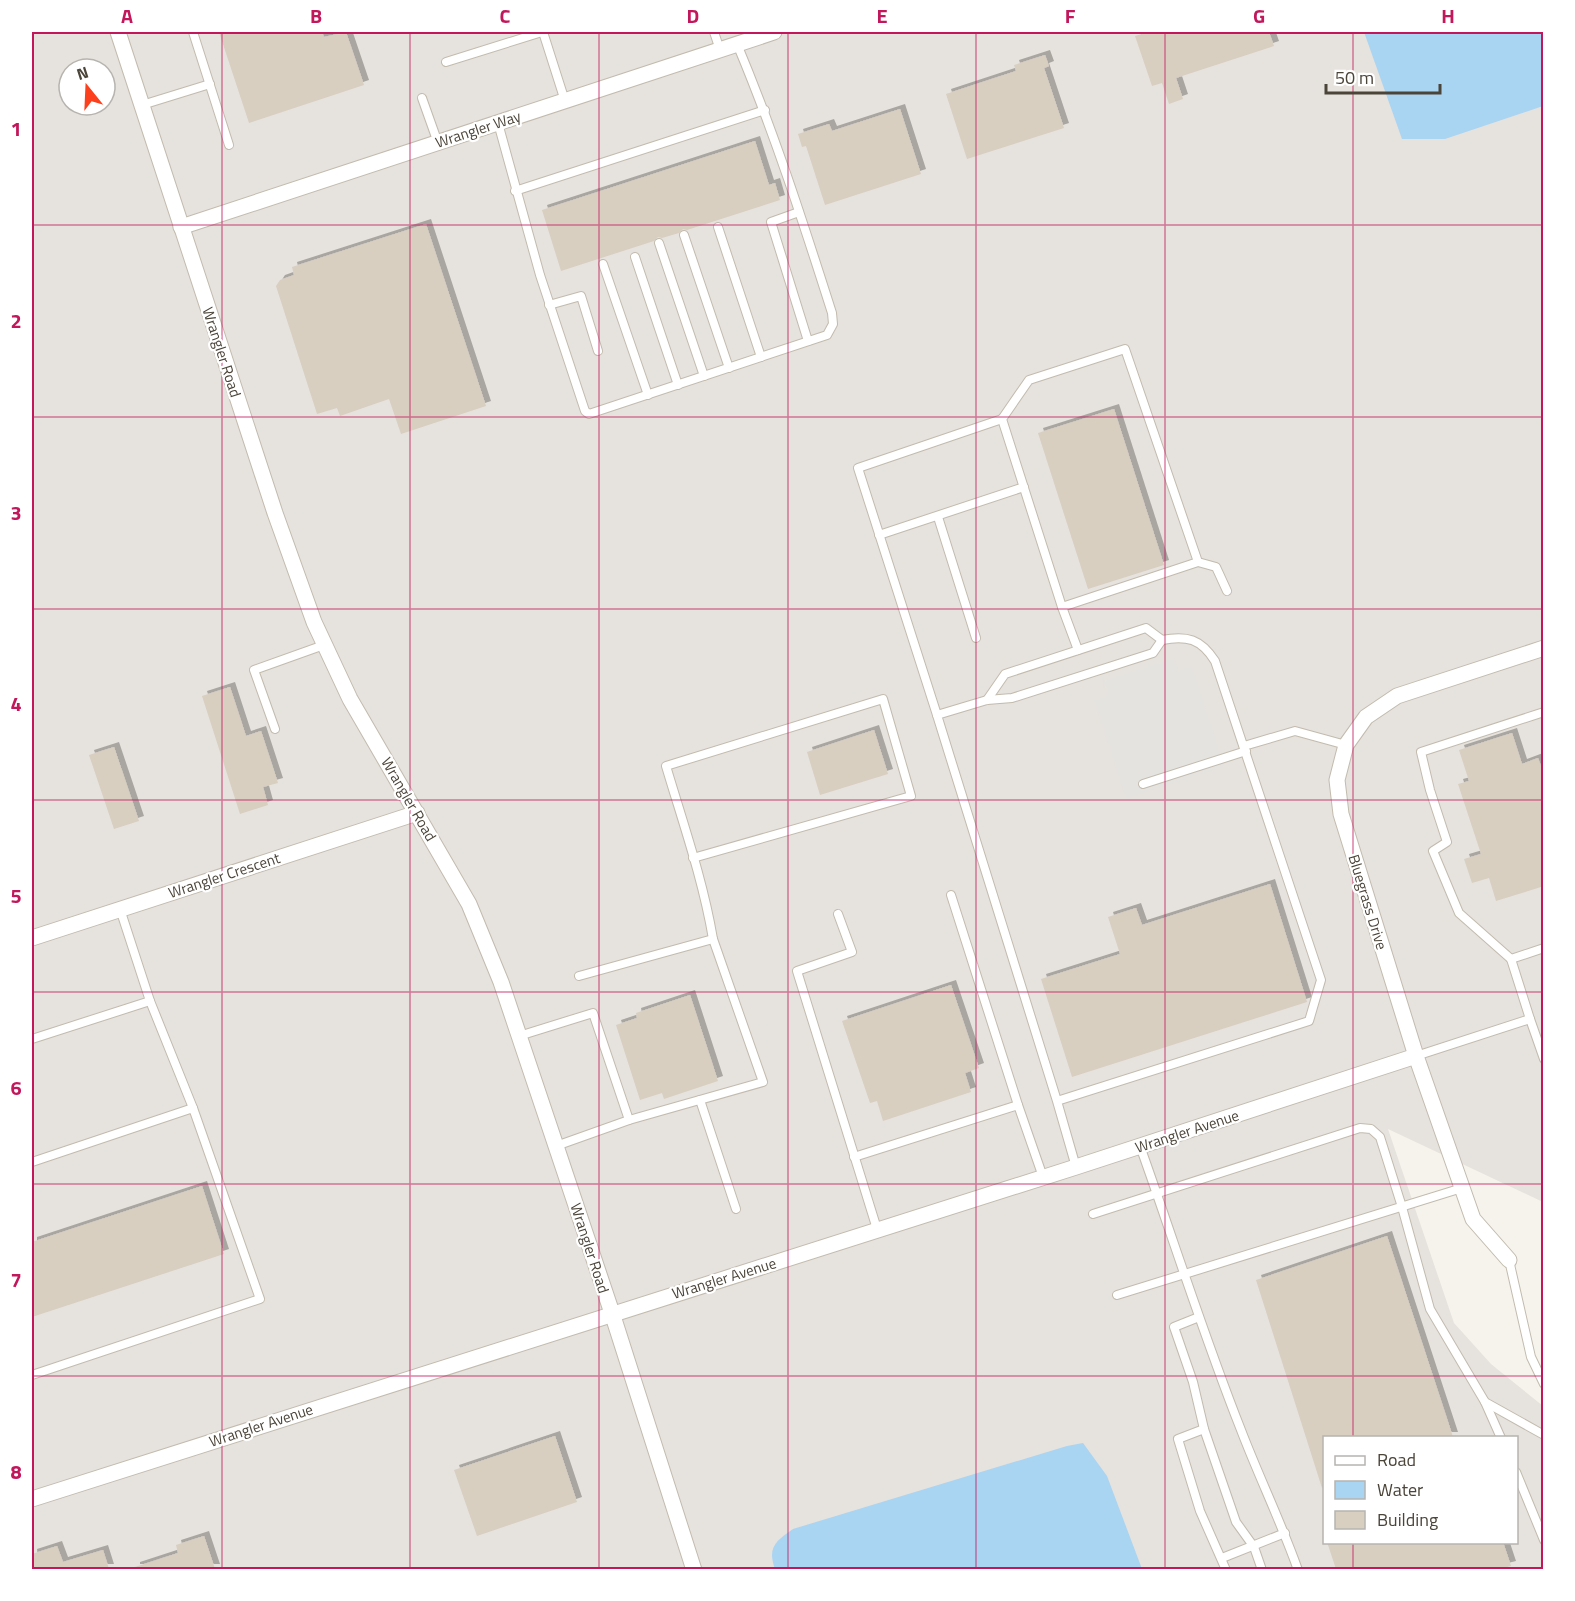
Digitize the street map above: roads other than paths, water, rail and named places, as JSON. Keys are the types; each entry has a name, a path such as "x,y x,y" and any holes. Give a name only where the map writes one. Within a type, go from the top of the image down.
{"street":[{"name":"Wrangler Road","path":"118,32 275,513 314,622 350,699 469,904 501,982 612,1313 693,1569"},
{"name":"Wrangler Way","path":"181,227 774,32"},
{"name":"Bluegrass Drive","path":"1509,1260 1473,1219 1416,1056 1341,814 1337,780 1347,745 1366,717 1397,696 1543,651"},
{"name":"Wrangler Crescent","path":"32,938 417,813"},
{"name":"Wrangler Avenue","path":"32,1499 1076,1167 1416,1056"}],"lane":[{"path":"193,32 229,145"},
{"path":"446,62 543,32 566,100"},
{"path":"714,32 720,50"},
{"path":"498,123 515,191 549,305 585,411 589,414 648,395 827,335 833,324 832,313 765,110 738,44"},
{"path":"142,105 210,84"},
{"path":"422,98 438,143"},
{"path":"515,191 765,110"},
{"path":"799,212 771,222 808,341"},
{"path":"718,227 761,357"},
{"path":"684,235 729,368"},
{"path":"659,243 704,376"},
{"path":"635,257 678,385"},
{"path":"603,264 648,395"},
{"path":"549,305 580,296 598,351"},
{"path":"1076,1167 937,715 858,468 1002,419 1029,380 1125,349 1198,562"},
{"path":"1002,419 1078,650"},
{"path":"879,535 1024,487"},
{"path":"938,517 976,638"},
{"path":"1062,607 1198,562 1216,567 1227,591"},
{"path":"987,700 1005,674 1146,628 1162,640"},
{"path":"937,715 987,700 1012,698 1153,653 1162,640 1177,637 1201,644 1215,661 1322,980 1309,1021 1057,1101"},
{"path":"275,729 254,670 324,645"},
{"path":"556,1146 629,1120 763,1082 713,939 706,899 693,858 666,766 883,699 910,796 693,858"},
{"path":"1544,712 1421,752 1430,790 1447,842 1433,851 1459,913 1511,959 1544,1059"},
{"path":"1143,784 1295,731 1347,745"},
{"path":"951,895 1043,1177"},
{"path":"32,1376 260,1299 193,1108 150,1001 120,909"},
{"path":"838,914 852,952 797,971 877,1229"},
{"path":"579,976 713,939"},
{"path":"1511,959 1544,948"},
{"path":"32,1039 150,1001"},
{"path":"519,1036 593,1013 629,1120"},
{"path":"1416,1056 1530,1019"},
{"path":"700,1100 736,1209"},
{"path":"854,1157 1018,1105"},
{"path":"32,1162 193,1108"},
{"path":"1093,1214 1360,1128 1371,1129 1380,1137 1430,1308 1485,1402 1501,1436"},
{"path":"1140,1146 1241,1431 1298,1569"},
{"path":"1117,1295 1462,1188"},
{"path":"1509,1260 1531,1357 1544,1384"},
{"path":"1199,1317 1174,1327 1193,1382 1204,1430 1236,1522 1254,1547 1262,1569"},
{"path":"1485,1402 1544,1435"},
{"path":"1204,1430 1178,1439 1200,1511 1226,1569"},
{"path":"1518,1477 1544,1540"},
{"path":"1222,1558 1285,1533"}],"water":[{"path":"1364,32 1543,32 1543,106 1445,139 1402,139"},
{"path":"1083,1443 1107,1476 1142,1569 775,1569 772,1555 775,1545 793,1529"}]}
